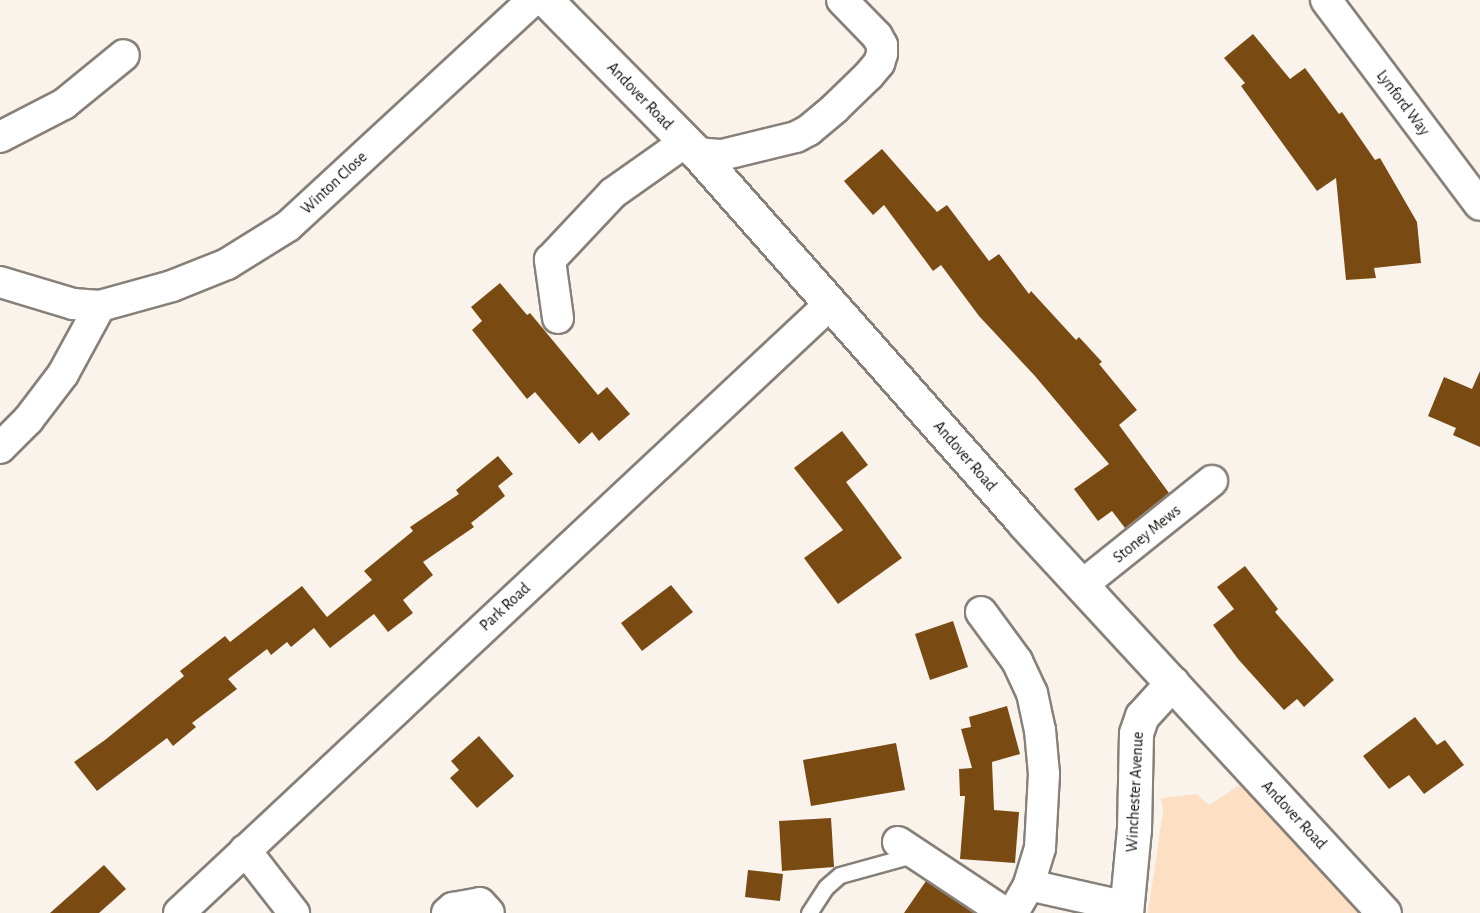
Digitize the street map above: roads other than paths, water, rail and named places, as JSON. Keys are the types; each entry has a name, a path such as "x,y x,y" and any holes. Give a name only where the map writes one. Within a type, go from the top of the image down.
{"main road":[{"name":"Andover Road","path":"546,0 691,147 1081,586 1384,913"},
{"name":"Winchester Avenue","path":"1126,910 1134,830 1136,734 1142,716 1172,683"}],"street":[{"name":"Winton Close","path":"0,282 73,304 99,306 172,286 227,264 288,226 533,0"},
{"path":"558,318 550,260 613,193 691,147 722,155 796,137 809,130 835,108 869,75 879,63 882,45 877,36 842,0"},
{"name":"Lynford Way","path":"1326,0 1480,205"},
{"path":"0,137 64,104 124,55"},
{"name":"Park Road","path":"179,913 831,303"},
{"path":"0,448 28,420 63,374 99,306"},
{"name":"Stoney Mews","path":"1081,586 1212,481"},
{"path":"981,612 1017,662 1032,693 1040,730 1044,774 1044,809 1040,848 1029,885 1013,913"},
{"path":"907,848 1005,913"},
{"path":"245,850 294,913"},
{"path":"1029,885 1126,910"},
{"path":"447,913 453,908 480,903 489,913"}],"lane":[{"path":"809,913 826,887 840,875 907,848"}]}
